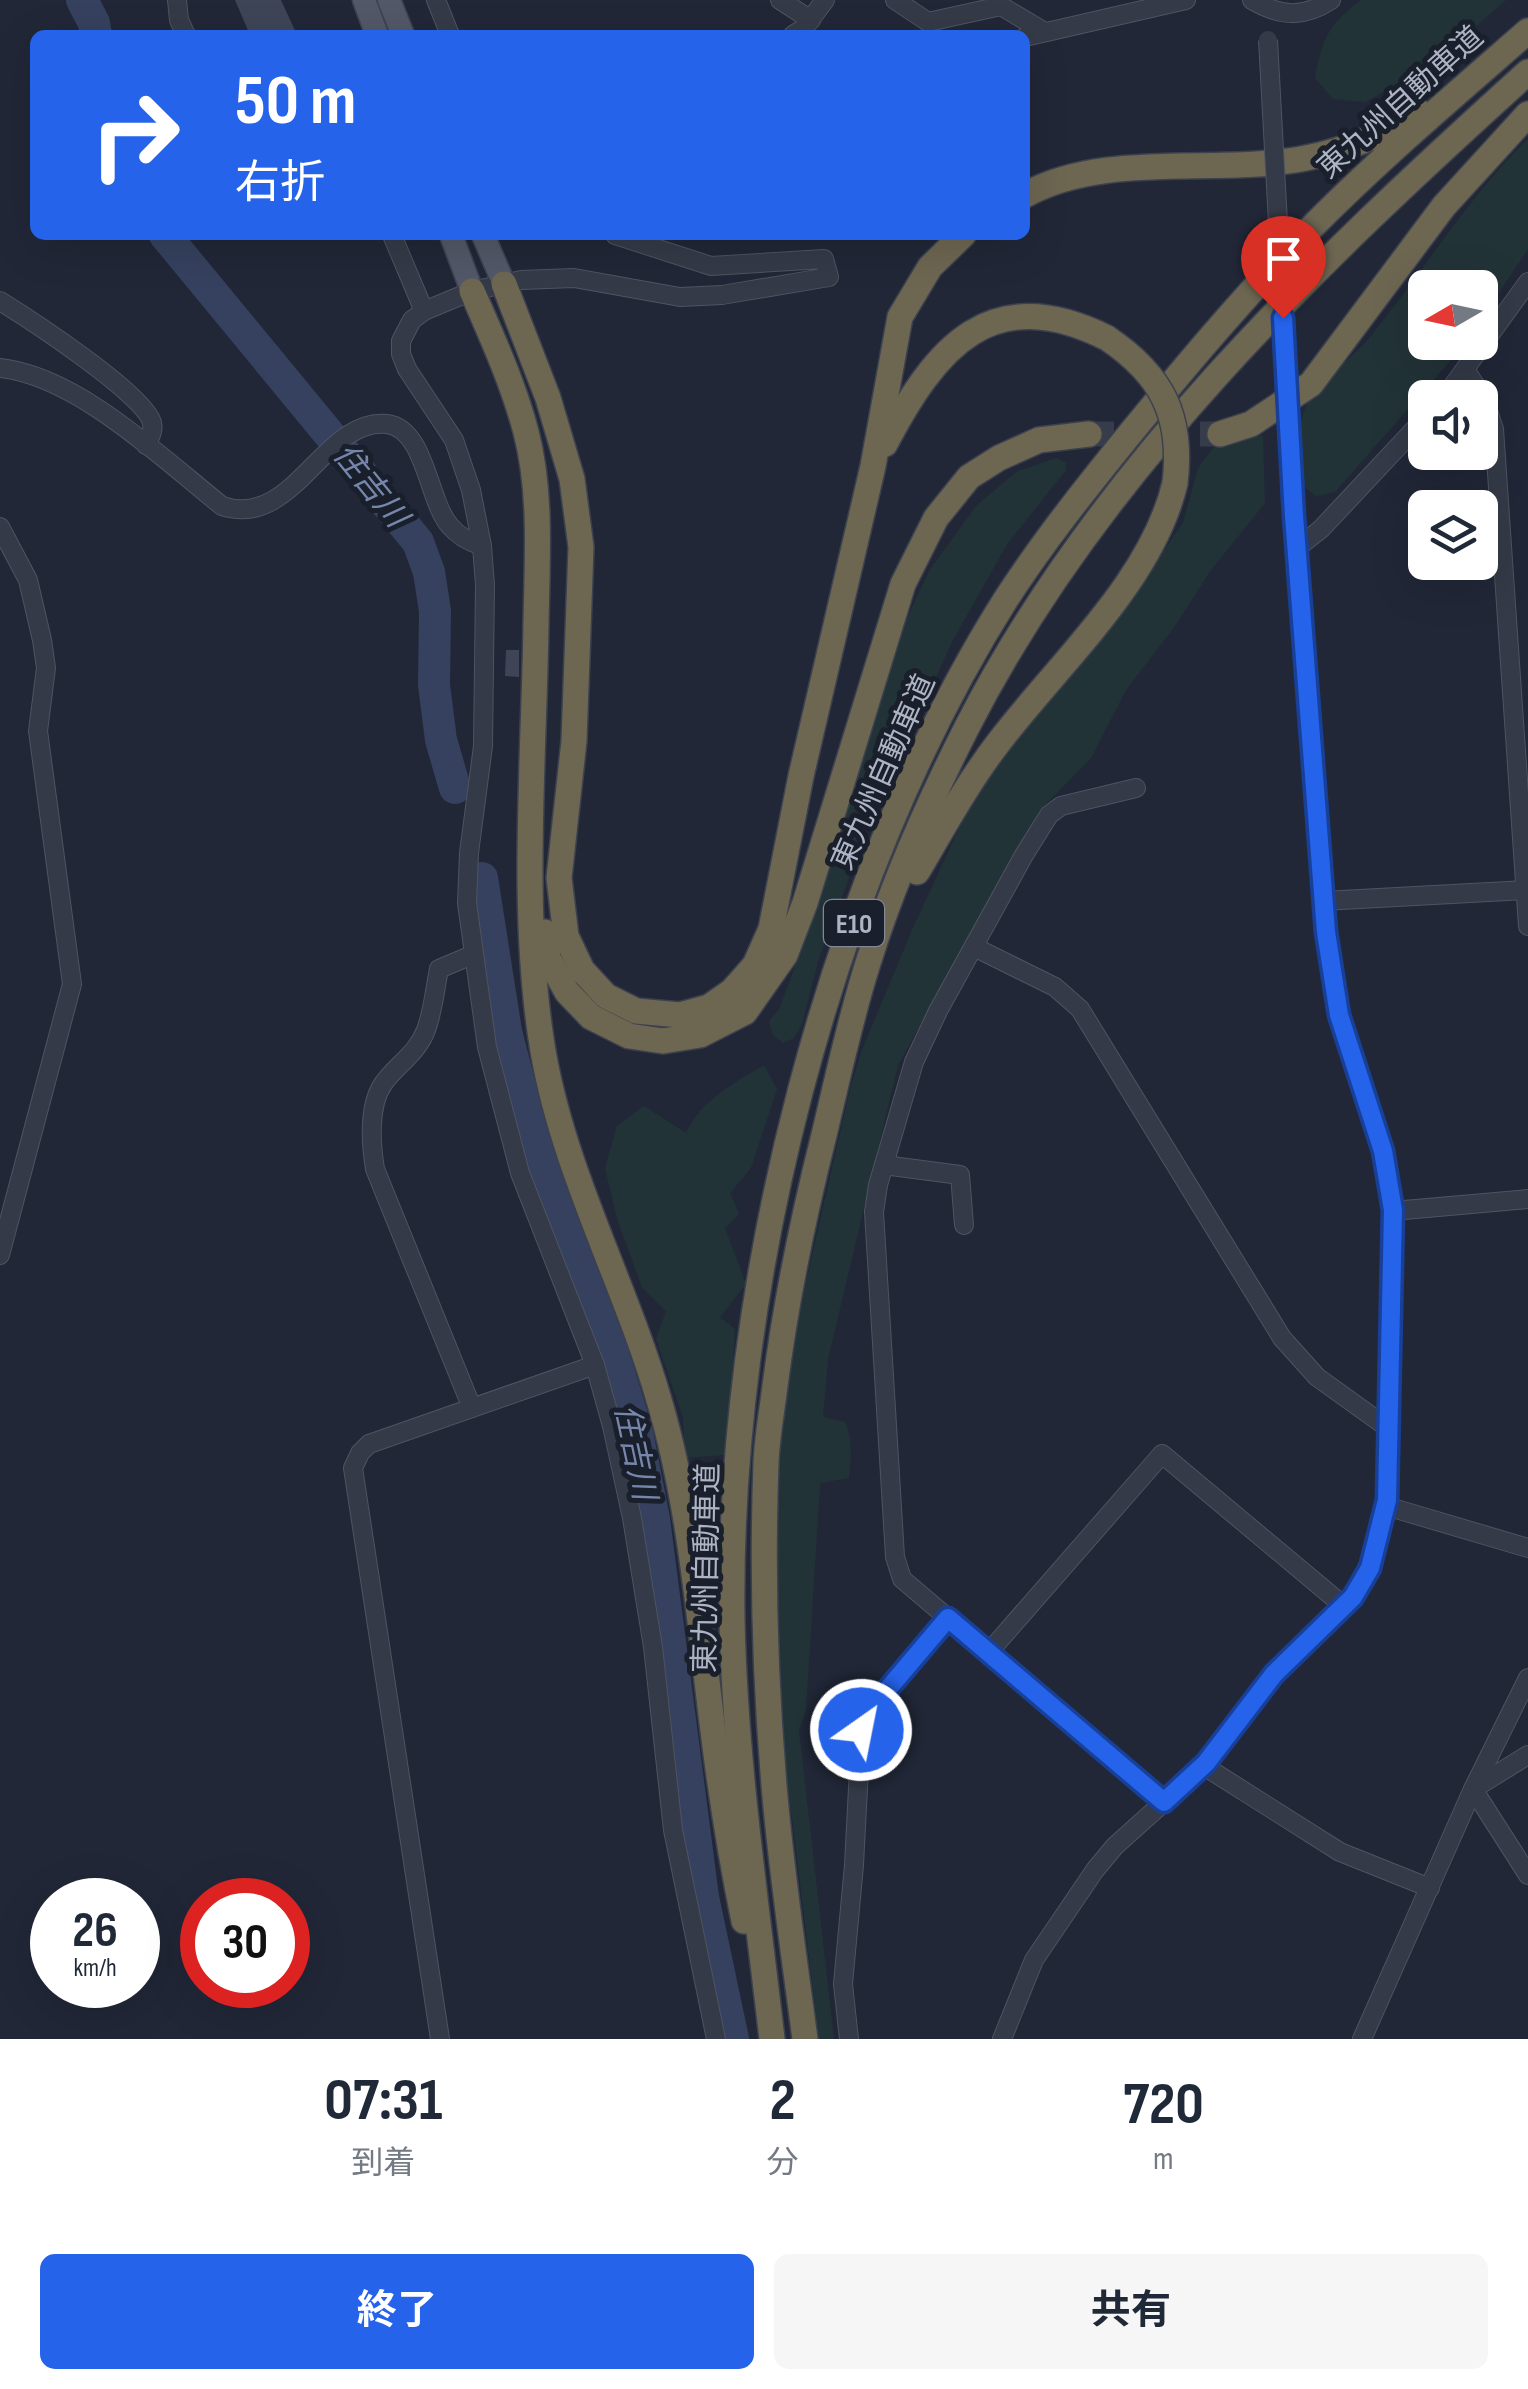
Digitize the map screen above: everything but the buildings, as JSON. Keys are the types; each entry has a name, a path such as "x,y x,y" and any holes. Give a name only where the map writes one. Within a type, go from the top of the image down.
{"highway":[{"name":"東九州自動車道","path":"768,2039 743,1780 734,1638 738,1468 752,1319 798,1107 837,968 894,816 947,700 1030,565 1076,500 1221,326 1316,222 1528,31"},
{"name":"東九州自動車道","path":"805,2039 774,1788 769,1716 764,1614 766,1456 802,1223 869,960 937,790 970,721 1044,596 1112,501 1252,337 1311,275 1370,215 1528,72"},
{"path":"1030,192 1048,182 1111,171 1303,159 1352,147 1454,95"},
{"path":"1220,434 1251,424 1311,384 1444,206 1528,114"},
{"path":"504,284 563,446 572,479 581,547 574,741 559,878 566,936 582,970 606,996 622,1005 666,1016 708,1007 732,991 745,978 764,946 778,898 801,776 873,466 900,317 930,267 958,240"},
{"path":"472,292 505,369 526,435 535,492 538,560 532,828 534,968 543,1052 567,1147 659,1399 679,1482 694,1570 727,1836 768,2039"},
{"path":"869,960 926,856 996,744 1138,566 1162,524 1175,484 1176,438 1168,405 1143,366 1107,338 1080,324 1046,315 1001,321 963,337 936,360 909,398 873,466"},
{"path":"532,828 548,958 567,992 591,1017 629,1036 663,1040 700,1034 745,1012 786,955 806,903 904,584 936,518 970,477 1000,458 1039,440 1089,434"}],"main road":[{"path":"364,0 375,30"},
{"path":"389,0 401,30"},
{"path":"453,240 472,292"},
{"path":"486,240 504,284"}],"street":[{"path":"177,0 184,30"},
{"path":"436,0 448,30"},
{"path":"780,0 810,20"},
{"path":"799,30 826,0"},
{"path":"895,0 928,22 1001,6 1045,32"},
{"path":"1030,36 1186,0"},
{"path":"1002,2039 1026,1974 1054,1926 1105,1857 1204,1766 1274,1674 1345,1607 1370,1568 1386,1506 1393,1210 1383,1151 1339,1015 1323,901 1294,516 1268,40 1260,2 1304,14 1331,0"},
{"path":"394,240 424,311"},
{"path":"630,240 711,266 824,259 829,277 722,295 680,297 574,278 504,284 424,311 404,331 402,354 454,440 471,490 482,546 483,746 467,878 472,955 487,1048 520,1172 595,1365 632,1518 653,1646 673,1830 716,2039"},
{"path":"1459,380 1528,282"},
{"path":"0,300 124,388 152,419 154,430 146,445"},
{"path":"0,368 20,370 90,403 222,506 240,512 269,505 346,438 371,426 390,424 406,435 420,454 448,526 469,542 482,546"},
{"path":"1466,371 1484,397 1494,429 1528,926"},
{"path":"1297,548 1321,529 1408,436"},
{"path":"0,527 28,580 42,640 46,668 38,730 72,984 0,1255"},
{"path":"1136,788 1074,800 1049,815 914,1062 874,1212 895,1557 902,1579 1164,1802"},
{"path":"1323,901 1527,890"},
{"path":"974,947 1055,987 1080,1009 1282,1338 1317,1377 1388,1428"},
{"path":"472,955 440,969 426,1031 409,1059 384,1082 378,1094 372,1146 375,1169 472,1408"},
{"path":"884,1165 960,1174 964,1225"},
{"path":"1393,1210 1528,1199"},
{"path":"440,2039 353,1468 369,1444 595,1365"},
{"path":"989,1652 1162,1454 1345,1607"},
{"path":"1386,1506 1528,1548"},
{"path":"849,2039 843,1984 861,1730 871,1709 948,1618"},
{"path":"1362,2039 1528,1678"},
{"path":"1474,1789 1528,1755"},
{"path":"1204,1766 1340,1852 1430,1888"},
{"path":"1474,1789 1528,1875"}],"shaded area":[{"path":"1361,0 1506,0 1432,65 1365,102 1333,99 1315,78 1320,53 1334,25"},
{"path":"1528,139 1528,249 1498,294 1498,270 1421,270 1465,210"},
{"path":"1408,288 1408,360 1451,360 1433,380 1408,380 1408,409 1335,492 1316,496 1304,487 1300,459 1304,411 1325,381"},
{"path":"1263,436 1265,503 1211,570 1126,690 1091,758 1039,811 898,1065 828,1359 823,1417 845,1422 851,1456 849,1478 820,1483 806,1710 799,1730 834,2039 819,2039 792,1817 778,1741 775,1465 796,1326 850,1089 861,1052 912,930 986,770 1142,581 1183,523 1198,468 1214,447 1241,437"},
{"path":"1056,458 1066,463 1066,470 1007,544 952,642 864,838 819,958 802,1024 794,1038 783,1043 772,1034 769,1021 779,1009 791,978 895,643 929,571 976,506 1016,472"},
{"path":"764,1065 777,1089 751,1168 730,1193 739,1214 725,1228 746,1284 720,1317 735,1329 728,1438 724,1455 685,1458 683,1417 656,1339 666,1311 642,1287 618,1222 605,1168 617,1126 644,1106 686,1133 709,1102"}],"waterway":[{"name":"住吉川","path":"82,0 95,30"},
{"name":"住吉川","path":"169,240 418,542 429,572 435,611 434,685 441,740 455,788"},
{"name":"住吉川","path":"482,878 506,1031 531,1130 609,1340 637,1432 654,1519 703,1897 733,2039"}],"tunnel":[{"path":"1089,434 1220,434"}],"route":[{"path":"861,1730 871,1709 948,1618 1164,1802 1206,1763 1274,1674 1353,1597 1377,1547 1388,1485 1393,1210 1383,1151 1344,1036 1326,932 1283,318"}]}
